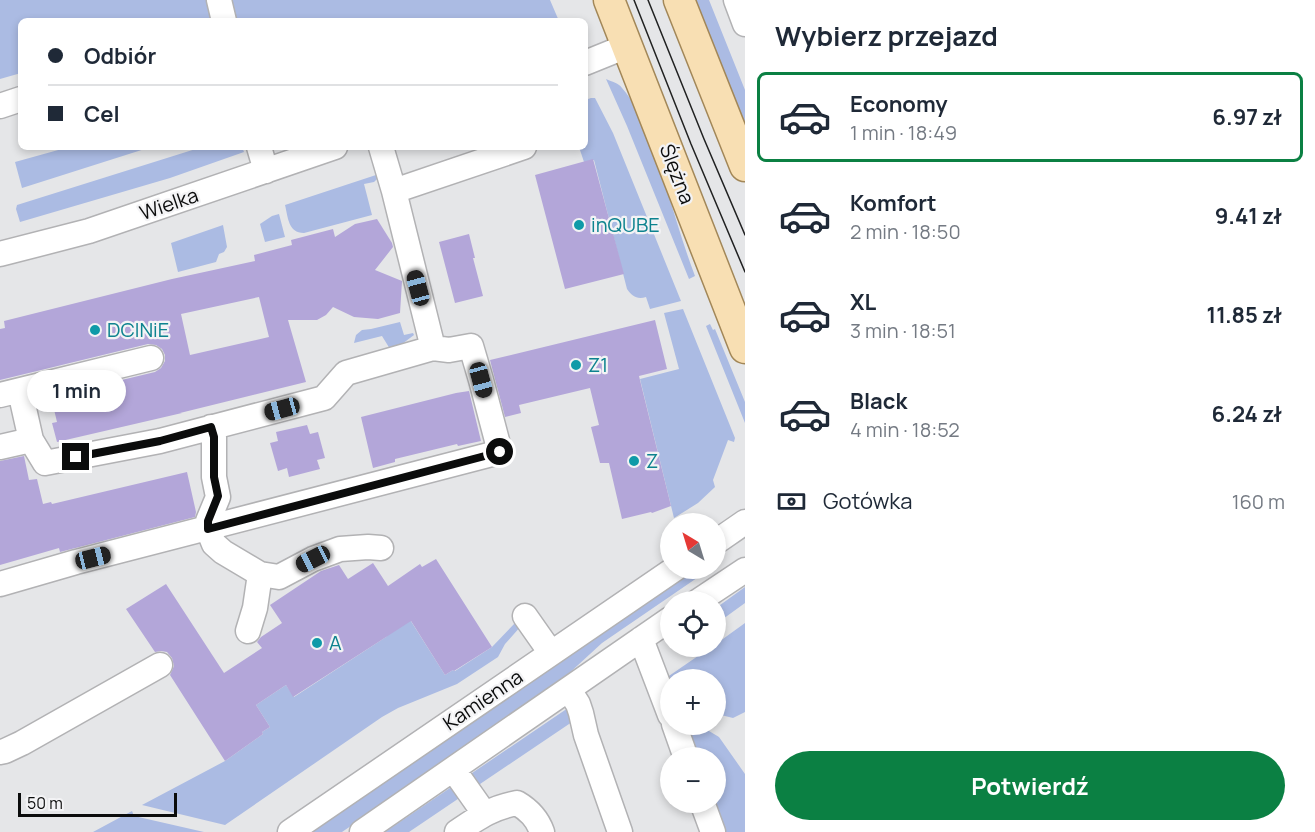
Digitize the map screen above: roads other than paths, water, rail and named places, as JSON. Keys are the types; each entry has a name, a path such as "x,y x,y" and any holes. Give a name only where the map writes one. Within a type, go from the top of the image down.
{"main road":[{"name":"Ślężna","path":"609,0 745,348"},
{"path":"679,0 745,166"}],"street":[{"path":"219,0 223,18"},
{"path":"736,0 745,24"},
{"path":"588,62 627,46"},
{"path":"0,106 18,100"},
{"path":"260,150 266,171"},
{"name":"Wielka","path":"0,254 88,231 326,150"},
{"path":"382,150 433,348"},
{"path":"394,191 515,150"},
{"path":"0,584 76,562 500,452 471,346 449,350 433,348 346,373 324,398 160,441 45,463 31,440 10,393 151,358"},
{"path":"211,427 214,437 214,477 218,496 208,521 208,529 214,544 223,552 260,574 279,577 313,559 340,549 381,548"},
{"path":"0,447 31,440"},
{"path":"726,535 745,522"},
{"path":"714,591 745,570"},
{"path":"248,631 255,608 260,574"},
{"name":"Kamienna","path":"290,832 660,579"},
{"path":"525,616 551,653"},
{"name":"Kamienna","path":"362,832 660,626"},
{"path":"641,639 660,689"},
{"path":"0,752 5,752 22,743 160,665"},
{"path":"569,690 578,704 586,735 620,832"},
{"path":"453,769 484,813"},
{"path":"458,832 484,813 517,803 529,810 540,825 542,832"},
{"path":"706,813 713,832"}],"tram line":[{"path":"634,0 745,272"},
{"path":"648,0 745,235"}],"place":[{"name":"inQUBE","path":"579,225"},
{"name":"DCINiE","path":"95,330"},
{"name":"Z1","path":"576,365"},
{"name":"Z","path":"634,461"},
{"name":"A","path":"317,643"}]}
